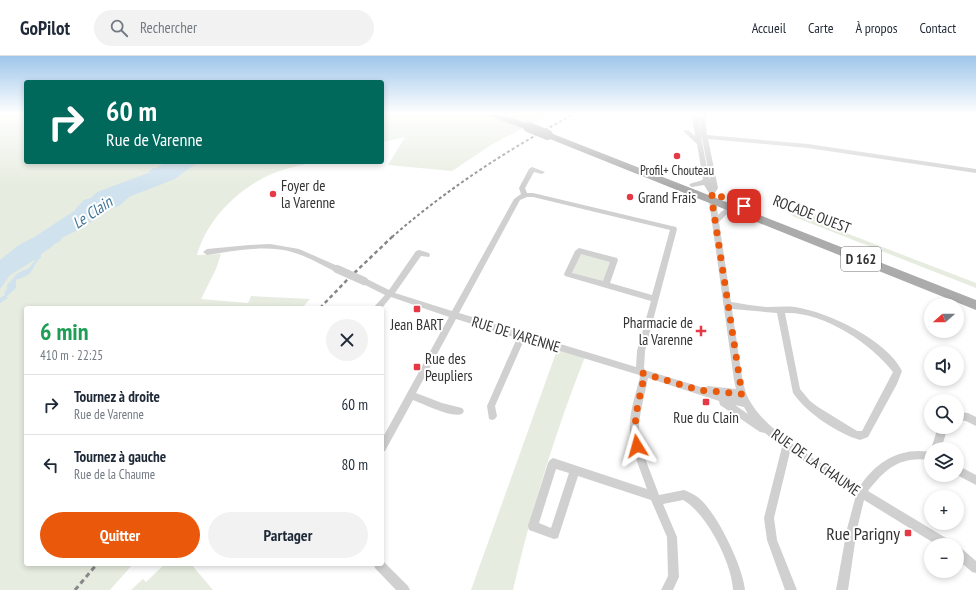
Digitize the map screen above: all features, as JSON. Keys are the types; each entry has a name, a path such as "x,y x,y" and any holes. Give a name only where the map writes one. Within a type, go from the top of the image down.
{"main road":[{"name":"ROCADE OUEST","path":"561,138 712,197 976,296"},
{"name":"ROCADE OUEST","path":"562,138 692,186 732,209 976,305"}],"street":[{"path":"695,138 701,146"},
{"path":"700,138 708,187 712,197"},
{"path":"706,138 715,188 712,197"},
{"path":"712,138 808,146 976,171"},
{"path":"708,149 719,139"},
{"path":"524,195 522,188 532,169 542,172"},
{"path":"692,186 702,184 707,179"},
{"path":"384,444 517,199 524,195 533,195 674,229 641,351 640,368 644,377 635,419 634,431 637,446 655,497 672,538 674,578 667,590"},
{"name":"RUE DE LA CHAUME","path":"712,197 742,394 747,404 763,425 783,442 861,494 935,538"},
{"path":"716,222 725,212 732,209"},
{"name":"RUE DE VARENNE","path":"208,252 257,247 285,248 298,251 390,294 718,397 747,404"},
{"path":"606,285 614,260 579,251 568,274 606,285 655,299"},
{"path":"379,306 390,294 419,253 426,255"},
{"path":"728,305 802,311 843,325 893,363 898,371 894,381 864,434 860,436 854,434 836,423 806,403 796,390 780,310"},
{"path":"492,416 490,406 522,336"},
{"name":"RUE DE VARENNE","path":"699,390 742,394"},
{"name":"RUE DE VARENNE","path":"699,390 729,405 783,442"},
{"path":"411,395 442,407 459,411"},
{"path":"964,417 968,417 976,422"},
{"path":"783,442 769,518 772,540 791,590"},
{"path":"842,590 848,551 861,494 869,483 890,462 908,455 924,454"},
{"path":"575,471 554,534 533,526 553,463 655,497 684,495 697,503 724,544 740,582 739,590"},
{"path":"964,474 976,480"},
{"path":"964,558 976,568"},
{"path":"381,566 404,590"}],"shaded area":[{"path":"0,138 24,138 24,164 305,164 269,175 245,189 234,198 215,219 202,242 197,255 221,254 216,269 201,299 248,303 251,296 310,299 304,306 24,306 24,566 131,566 110,590 0,590"},
{"path":"384,138 401,138 384,142"},
{"path":"404,138 504,138 452,171 388,165"},
{"path":"797,207 821,216 825,224 833,228 976,283 976,288 792,216"},
{"path":"580,253 611,261 604,282 572,274"},
{"path":"557,350 585,357 544,472 513,590 471,590"},
{"path":"163,566 193,566 213,590 131,590 143,579 146,582"}],"water":[{"name":"Le Clain","path":"163,164 196,164 175,179 129,197 119,206 63,237 59,242 41,254 41,257 30,273 23,278 16,280 16,288 6,297 8,298 0,303 0,298 5,295 4,293 7,289 7,285 18,273 29,268 36,259 10,275 0,289 0,260 19,245 36,236 74,211 84,200 91,198 97,192 148,173 153,168"}],"railway":[{"path":"392,237 457,185 531,138"},
{"path":"322,306 393,236"},
{"path":"75,590 95,566"}],"place":[{"name":"Profil+ Chouteau","path":"677,156"},
{"name":"Foyer de la Varenne","path":"273,194"},
{"name":"Grand Frais","path":"630,197"},
{"name":"Jean BART","path":"417,309"},
{"name":"Pharmacie de la Varenne","path":"701,331"},
{"name":"Rue des Peupliers","path":"417,367"},
{"name":"Rue du Clain","path":"706,402"},
{"name":"Rue Parigny","path":"908,533"}],"route":[{"path":"637,446 634,431 635,419 644,377 642,373 699,390 742,394 738,380 712,193 744,206"}]}
